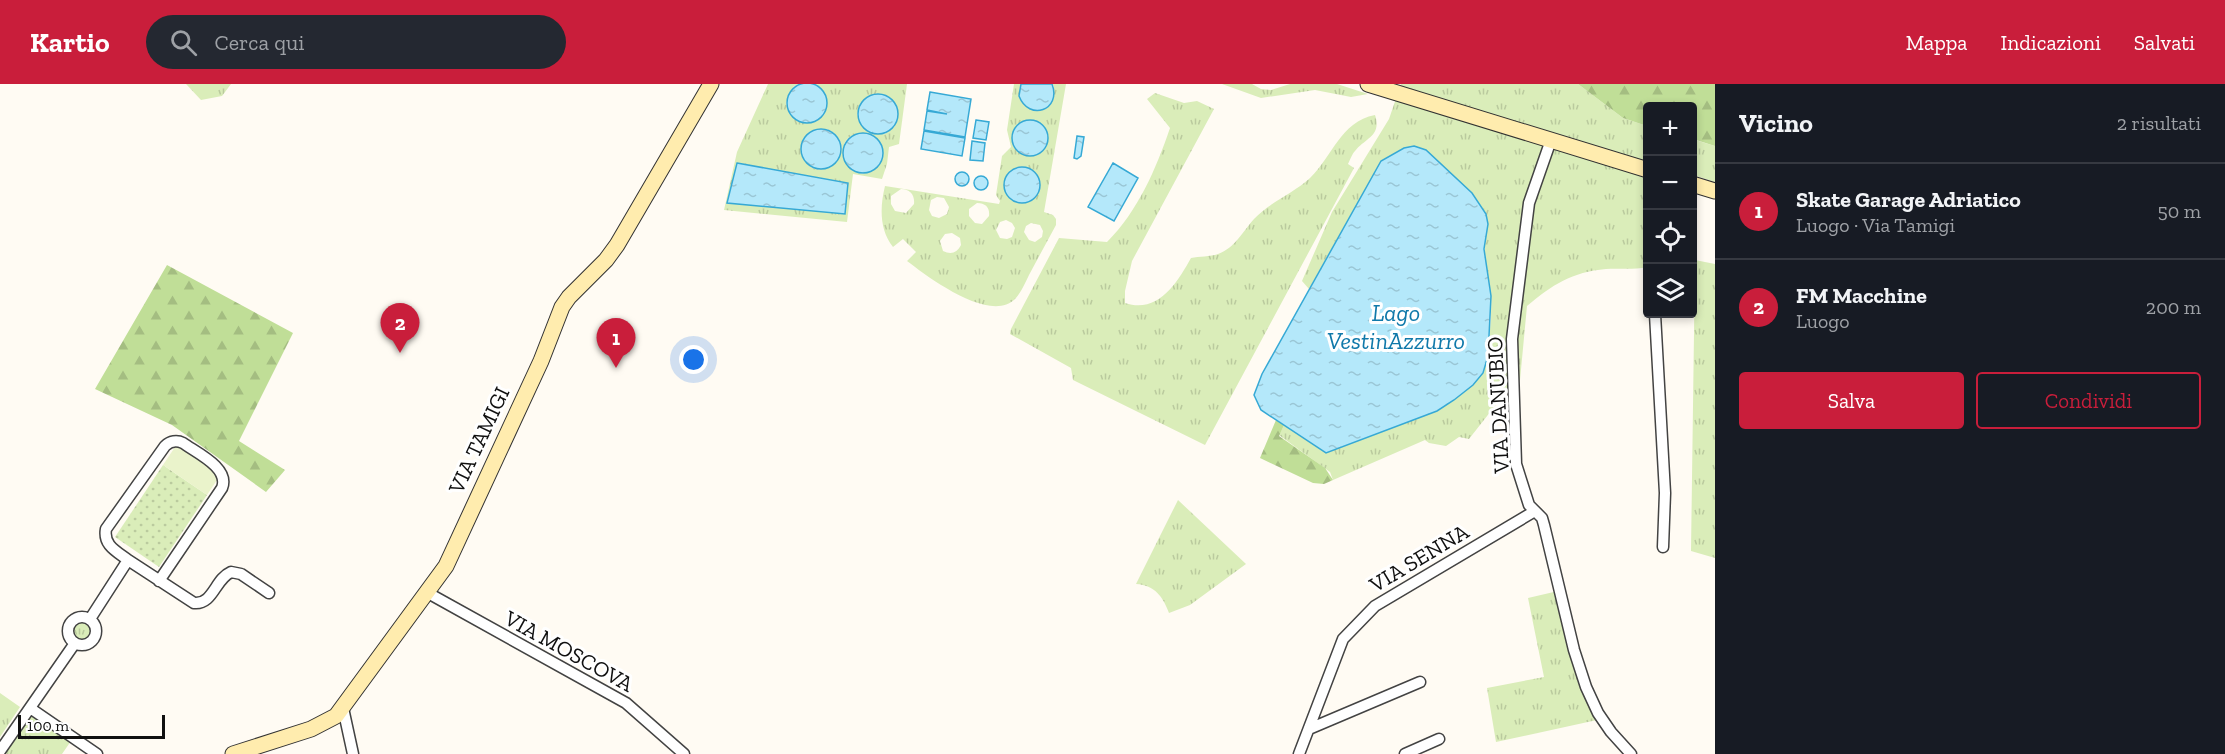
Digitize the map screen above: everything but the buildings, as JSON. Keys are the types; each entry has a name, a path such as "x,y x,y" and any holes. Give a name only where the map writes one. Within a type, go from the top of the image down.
{"street":[{"name":"VIA TAMIGI","path":"233,754 322,725 336,716 428,593 460,539 541,361 562,307 606,260 617,244 711,84"},
{"path":"1368,84 1643,169"},
{"name":"VIA DANUBIO","path":"1551,141 1529,203 1512,339 1516,464 1529,505 1544,525 1574,650 1586,687 1598,713 1631,754"},
{"path":"1697,186 1715,192"},
{"path":"1654,318 1665,493 1663,547"},
{"path":"159,581 224,482 220,471 181,442 170,442 165,446 106,529 105,537 109,545 128,560 159,581 189,601 196,604 206,600 223,577 231,572 241,574 269,593"},
{"name":"VIA SENNA","path":"1299,754 1343,639 1375,606 1535,511"},
{"path":"90,619 128,560"},
{"name":"VIA MOSCOVA","path":"428,593 626,703 684,754"},
{"path":"81,616 90,619 97,629 95,637 84,645 75,643 69,636 70,623 81,616"},
{"path":"0,751 75,643"},
{"path":"1309,729 1420,682"},
{"path":"30,708 97,754"},
{"path":"343,708 353,754"},
{"path":"1405,754 1439,739"}],"green space":[{"path":"186,84 231,84 222,96 201,100"},
{"path":"768,84 799,84 794,86 786,103 790,115 824,115 827,106 826,97 822,90 814,84 907,84 899,144 889,147 882,179 853,174 847,222 724,210 737,152","holes":["861,102 895,126 885,134 857,115","827,129 838,137 841,146 840,155 826,168 817,169 808,165 801,153 804,137","862,133 870,135 879,142 883,153 863,174 851,170 845,158 845,142 854,135","737,163 848,184 845,213 727,203"]},
{"path":"1014,84 1021,84 1020,96 1025,106 1041,110 1047,108 1054,86 1052,84 1066,84 1044,212 1053,215 1056,225 1017,297 1004,305 991,306 975,302 944,287 907,261 916,252 903,239 893,247 888,240 883,226 882,202 885,186 999,204 1000,201 996,195 1002,156 1011,147 1007,130","holes":["1014,130 1040,153 1029,156 1018,149 1013,139","1036,174 1038,191 1036,196 1027,202 1015,202 1004,189 1006,177","901,189 913,195 914,204 906,213 895,211 891,204 891,196","937,197 944,198 949,207 947,214 939,218 932,216 929,210 931,200","977,203 987,206 989,211 989,216 982,224 975,223 969,216 969,209","1006,220 1015,228 1012,237 1007,239 1000,238 996,230 1000,222","1031,223 1040,225 1043,231 1042,237 1035,242 1029,240 1024,232 1026,226","952,233 960,238 961,245 956,251 949,253 943,251 940,241 945,234"]},
{"path":"1222,84 1252,84 1261,89 1271,90 1290,84 1337,84 1368,94 1351,97 1315,90 1261,98"},
{"path":"1401,84 1578,84 1623,118 1643,125 1643,267 1606,269 1573,276 1554,286 1527,306 1520,380 1502,397 1469,439 1459,437 1446,446 1425,440 1333,480 1330,472 1279,435 1284,425 1327,452 1488,356 1491,305 1485,252 1486,236 1381,161 1309,289 1302,281 1332,212 1389,119"},
{"path":"1578,84 1715,84 1715,146 1697,140 1697,102 1643,102 1643,125 1623,118"},
{"path":"1155,93 1184,103 1197,101 1214,109 1132,261 1125,291 1125,303 1137,305 1147,304 1165,294 1173,286 1191,258 1215,255 1229,248 1260,213 1310,178 1345,132 1353,125 1375,115 1377,122 1371,136 1352,155 1348,164 1354,168 1205,445 1073,380 1071,368 1010,334 1059,238 1107,242 1137,203 1159,159 1170,128 1147,99"},
{"path":"1697,141 1715,146 1715,182 1697,176"},
{"path":"1697,260 1715,264 1715,558 1691,551"},
{"path":"167,265 293,333 239,441 285,470 266,492 172,425 95,389"},
{"path":"1276,420 1284,425 1279,436 1325,468 1333,480 1324,484 1313,483 1260,458"},
{"path":"177,444 221,474 207,495 163,465"},
{"path":"163,465 207,495 159,567 115,537"},
{"path":"1178,500 1246,564 1190,605 1169,613 1164,602 1153,589 1136,584"},
{"path":"1558,591 1597,720 1496,742 1487,688 1544,677 1528,598"},
{"path":"82,622 88,625 91,631 88,637 82,640 76,637 73,631 76,625"},
{"path":"0,693 20,707 0,737"},
{"path":"31,715 71,741 62,754 5,754"}],"water":[{"path":"807,83 815,84 821,89 826,95 826,111 821,117 815,122 807,123 799,122 793,117 788,111 787,103 788,95 793,89 799,84"},
{"path":"1021,84 1052,84 1054,93 1049,106 1043,110 1030,109 1019,96"},
{"path":"930,92 971,99 965,137 924,130 927,111 947,114 927,110"},
{"path":"878,94 886,95 892,100 897,106 897,122 892,128 886,133 878,134 870,133 864,128 859,122 858,114 859,106 864,100 870,95"},
{"path":"976,120 989,122 986,140 973,138"},
{"path":"1030,120 1043,125 1048,138 1043,151 1030,156 1017,151 1012,138 1017,125"},
{"path":"821,129 829,130 835,135 840,141 840,157 835,163 829,168 821,169 813,168 807,163 802,157 801,149 802,141 807,135 813,130"},
{"path":"924,131 965,138 962,156 921,149"},
{"path":"863,133 871,134 877,139 882,145 882,161 877,167 871,172 863,173 855,172 849,167 844,161 843,153 844,145 849,139 855,134"},
{"path":"1077,136 1084,137 1081,156 1077,159 1074,158"},
{"path":"972,141 985,143 983,161 970,160"},
{"name":"Lago VestinAzzurro","path":"1414,146 1426,150 1472,193 1486,214 1488,224 1484,249 1491,296 1488,356 1483,373 1473,385 1437,411 1326,453 1261,410 1254,395 1262,374 1381,161 1404,148"},
{"path":"737,163 848,183 845,214 727,203"},
{"path":"1113,163 1138,178 1114,221 1088,207"},
{"path":"1022,167 1035,172 1040,185 1035,198 1022,203 1009,198 1004,185 1009,172"},
{"path":"959,172 965,172 969,179 965,186 959,186 955,182 955,176"},
{"path":"981,176 986,178 988,183 986,188 981,190 976,188 974,183 976,178"}],"place":[{"name":"FM Macchine","path":"400,353"},
{"name":"Skate Garage Adriatico","path":"616,368"}]}
